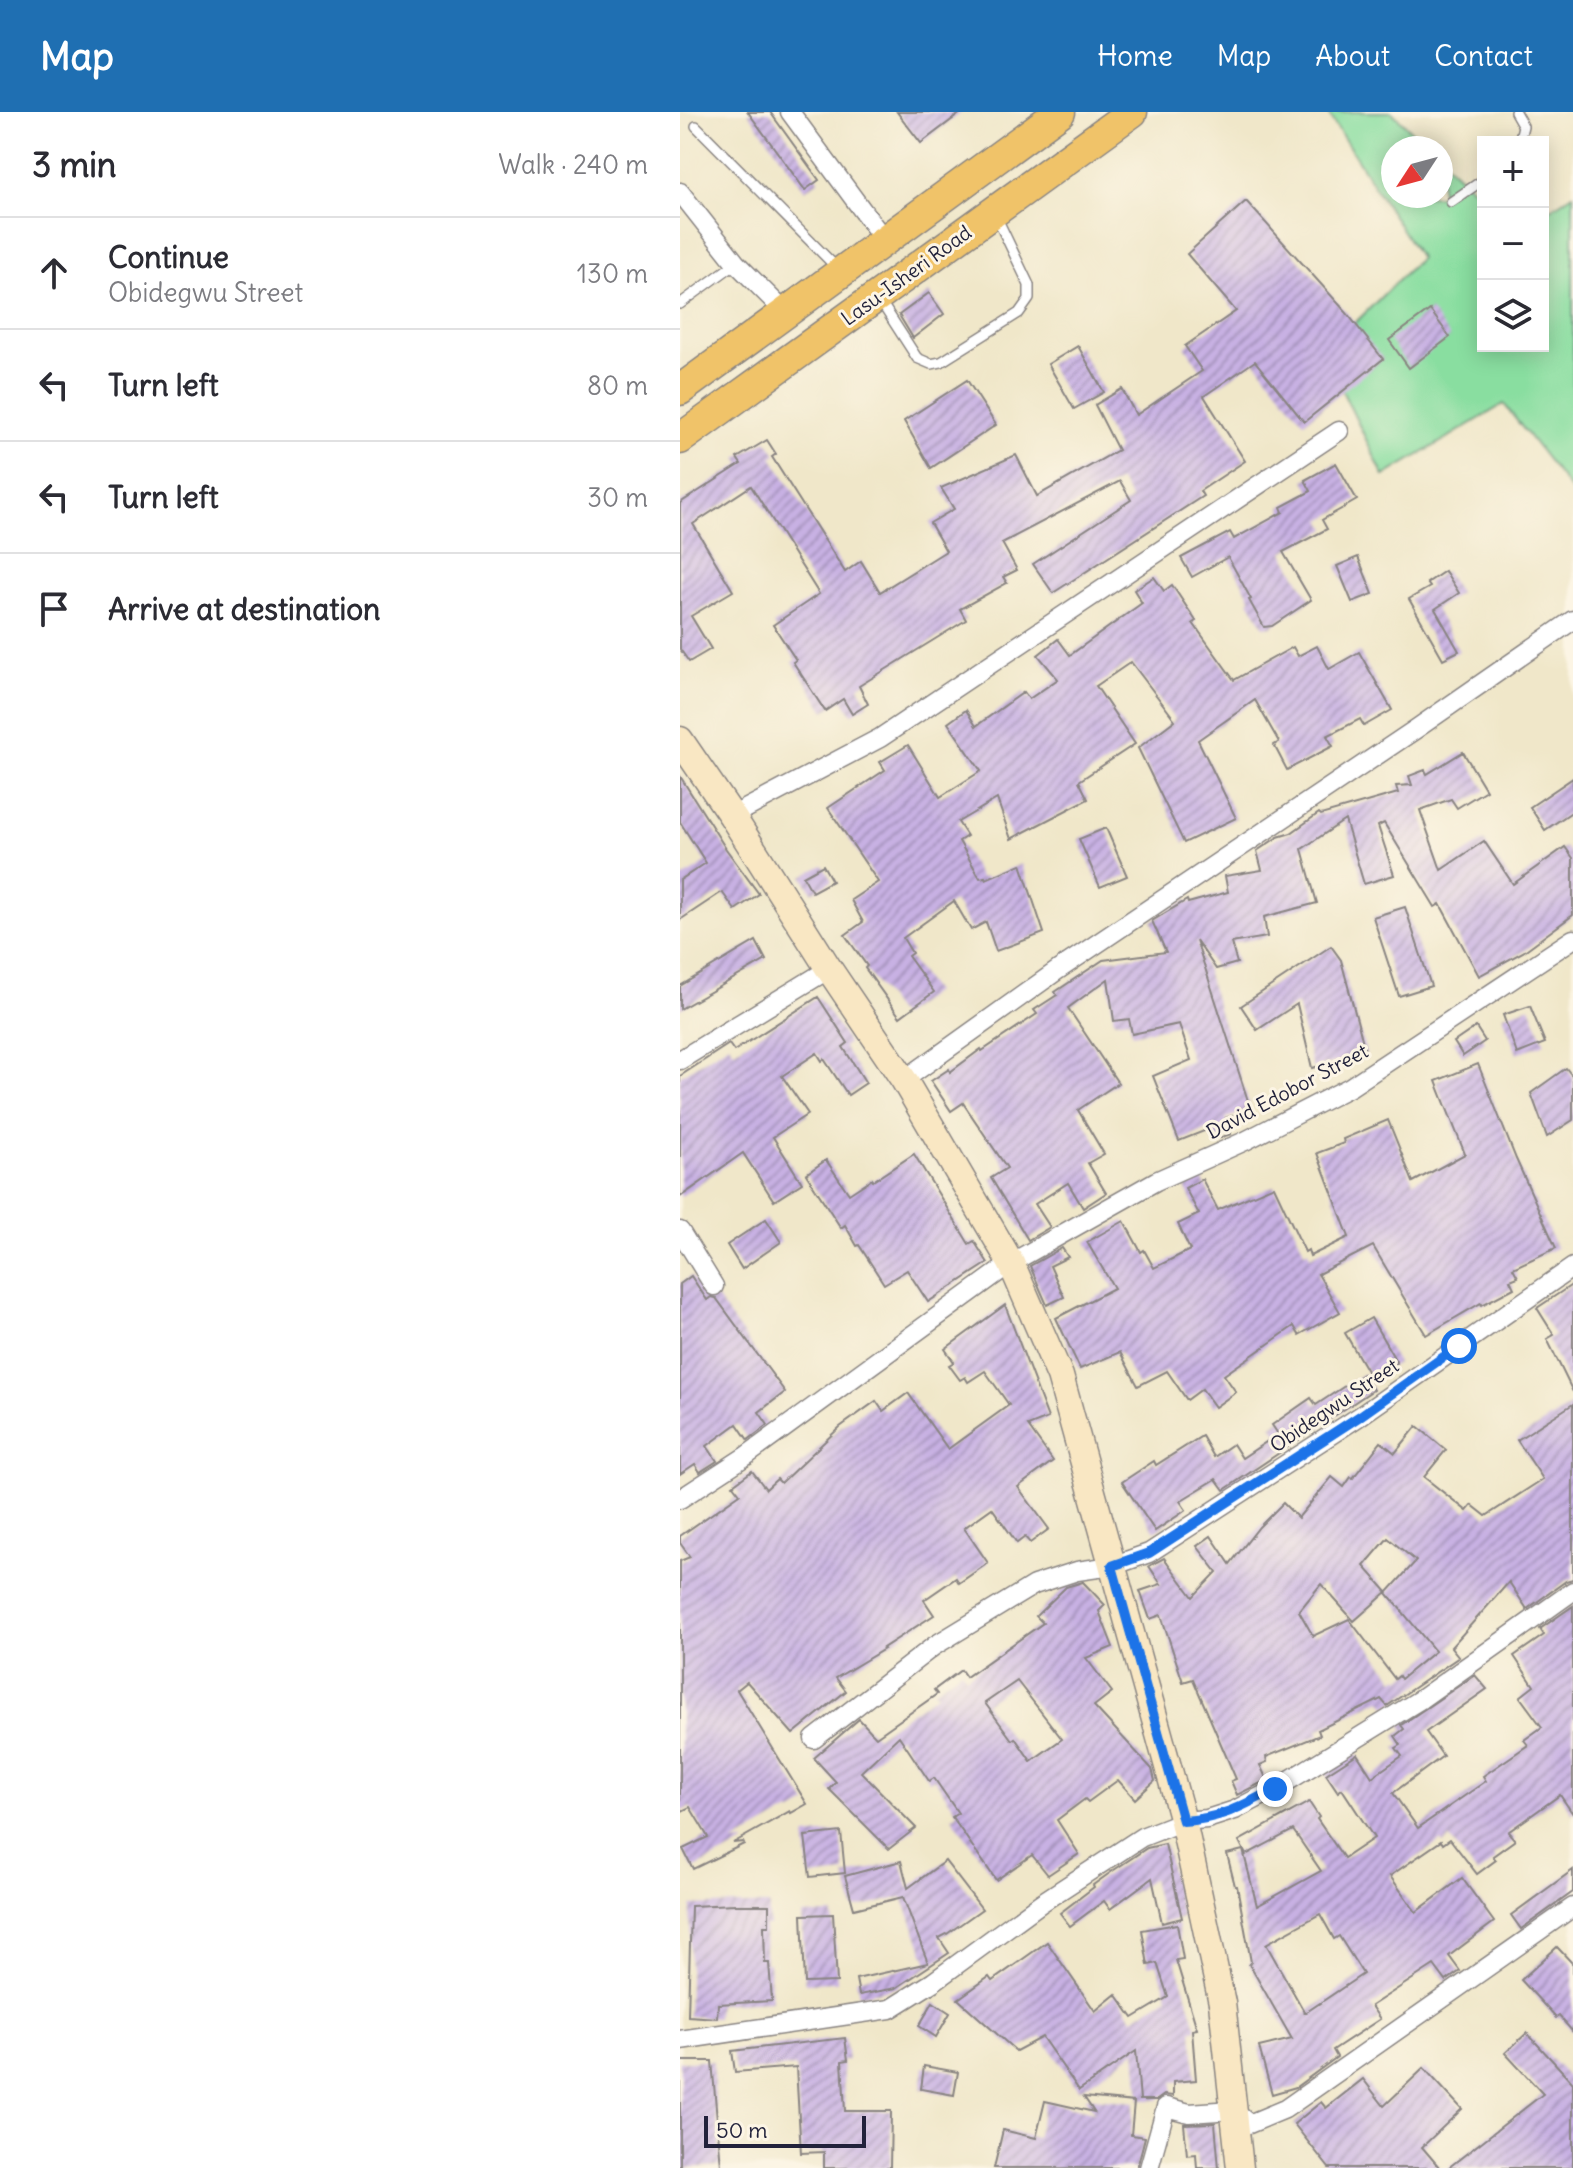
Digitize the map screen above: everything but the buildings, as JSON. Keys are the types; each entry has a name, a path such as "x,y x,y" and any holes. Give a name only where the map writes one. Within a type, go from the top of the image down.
{"main road":[{"name":"Lasu-Isheri Road","path":"680,390 1060,112"},
{"name":"Lasu-Isheri Road","path":"680,439 1132,112"}],"street":[{"path":"790,112 885,241"},
{"path":"680,192 736,263 785,312"},
{"path":"732,816 880,738 1339,431"},
{"path":"904,1080 1058,970 1573,620"},
{"path":"680,740 904,1080 1011,1263 1060,1376 1183,1821 1222,2003 1240,2168"},
{"name":"David Edobor Street","path":"680,1499 746,1456 1011,1263 1156,1181 1245,1141 1350,1087 1573,939"},
{"path":"680,1060 829,969"},
{"path":"680,1231 714,1286"},
{"name":"Obidegwu Street","path":"814,1739 934,1646 1034,1585 1077,1571 1112,1566 1149,1553 1333,1434 1573,1267"},
{"path":"680,2040 890,2009 933,1982 1041,1903 1142,1837 1183,1821 1207,1819 1235,1810 1316,1765 1421,1699 1573,1591"},
{"path":"1149,2168 1166,2107 1189,2113 1233,2110 1249,2124 1285,2109 1573,1907"}],"lane":[{"path":"1515,112 1523,126 1520,136"},
{"path":"696,126 842,272"},
{"path":"1453,201 1477,184"},
{"path":"877,296 917,358 931,364 941,362 1019,313 1029,299 1029,285 994,211"},
{"path":"680,304 736,263"}],"green space":[{"path":"1327,112 1392,112 1417,136 1381,136 1381,197"},
{"path":"1453,170 1477,192 1477,352 1549,352 1549,210 1573,194 1573,493 1504,404 1384,476 1324,354 1420,258 1388,208 1453,208"}],"route":[{"path":"1275,1789 1235,1810 1207,1819 1183,1821 1112,1566 1149,1553 1360,1416 1459,1346"}]}
